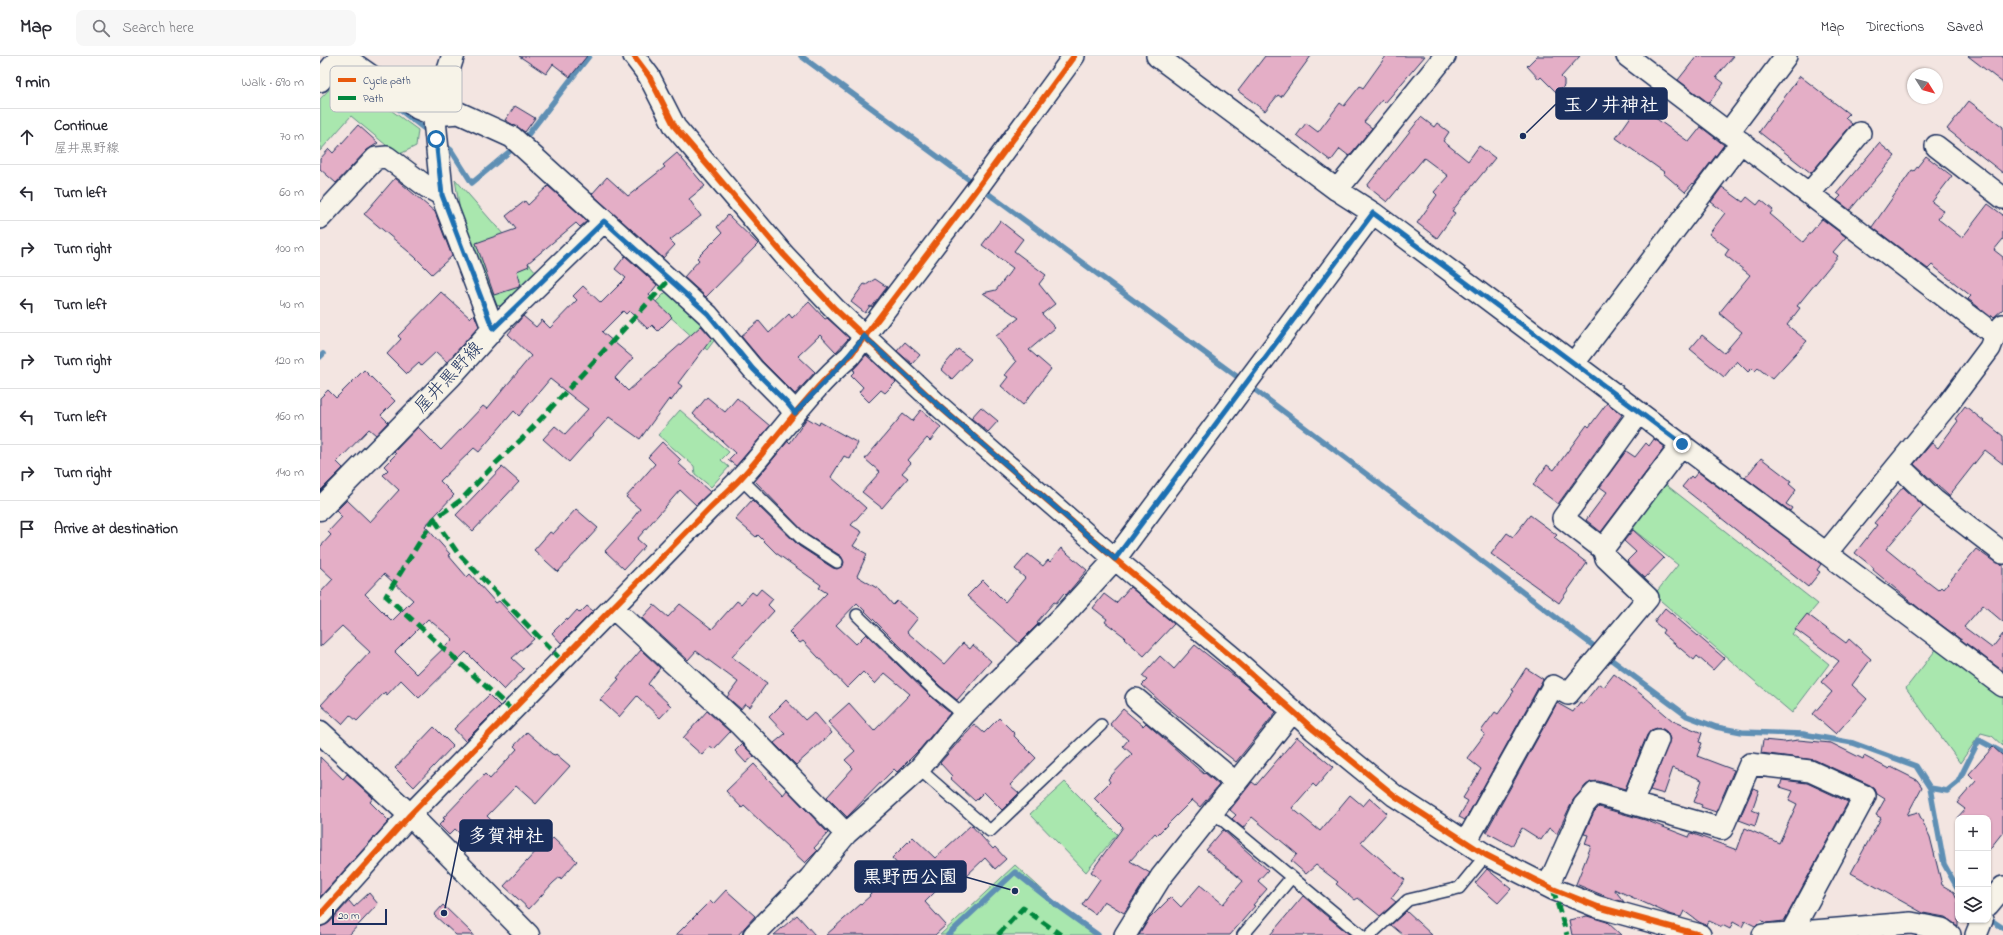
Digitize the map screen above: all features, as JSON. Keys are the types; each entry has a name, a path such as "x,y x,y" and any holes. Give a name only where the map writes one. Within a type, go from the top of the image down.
{"main road":[{"name":"屋井黒野線","path":"450,66 453,56"},
{"name":"屋井黒野線","path":"320,509 451,376 493,329 442,195 434,115 435,112"},
{"path":"320,732 410,815 528,935"}],"street":[{"path":"333,66 342,56 356,66"},
{"path":"634,56 649,76 675,127 784,255 835,309 940,407 1115,559 1395,796 1486,854 1548,886 1598,907 1660,930 1700,935"},
{"path":"320,915 410,815 708,510 741,479 795,413 835,368 850,356 973,194 1074,56"},
{"path":"1157,56 1337,190 1373,213 2003,686"},
{"path":"1337,190 1445,56"},
{"path":"1627,56 1809,194 1999,330 1990,348 1898,465 1826,552"},
{"path":"1574,363 1734,138 1786,56"},
{"path":"320,81 330,70"},
{"path":"426,112 434,115 459,113 512,137 708,314 753,369 795,413"},
{"path":"1809,194 1860,133"},
{"path":"1936,146 2003,198"},
{"path":"320,218 376,158 387,157 427,187 442,195"},
{"path":"764,932 846,834 919,769 964,715 1064,615 1115,559 1373,213"},
{"path":"493,329 604,221"},
{"path":"1466,842 1553,686 1568,694 1648,598 1606,558 1603,549 1563,518 1639,413"},
{"path":"1603,549 1682,444"},
{"path":"1898,465 1934,500 2003,553"},
{"path":"613,608 739,724 846,834"},
{"path":"1136,699 1236,783"},
{"path":"1125,935 1161,877 1293,711"},
{"path":"1632,803 1658,740"},
{"path":"1548,886 1584,805 1595,793 1722,829 1750,764 1810,771 1865,796 1791,933"},
{"path":"1991,902 2003,887"},
{"path":"1763,935 1911,923 1942,929 1950,935"},
{"path":"1976,935 1981,923"}],"lane":[{"path":"741,479 803,540 837,562"},
{"path":"857,615 935,691 964,715"},
{"path":"919,769 990,831 1101,725"},
{"path":"1213,812 1361,935"},
{"path":"1370,935 1408,900 1459,888 1486,854"},
{"path":"1243,935 1291,878"}],"green space":[{"path":"330,89 330,112 393,112 418,130 416,146 398,155 351,116 320,151 320,99"},
{"path":"455,179 537,273 503,306 494,305 461,218"},
{"path":"668,290 719,334 707,350 655,303"},
{"path":"680,410 729,452 721,460 729,467 711,487 695,474 694,466 658,435"},
{"path":"1664,483 1818,604 1792,634 1829,664 1792,713 1654,595 1678,565 1631,528"},
{"path":"1938,647 2003,695 2003,746 1992,736 1981,733 1960,763 1906,688"},
{"path":"1065,782 1117,834 1086,872 1030,814"},
{"path":"1015,865 1072,917 1096,935 940,935"}],"building":[{"path":"519,56 587,56 570,77 553,64 546,74"},
{"path":"1265,56 1311,56 1281,97 1278,95 1265,111 1238,91"},
{"path":"1386,56 1425,56 1385,103 1382,100 1364,122 1372,128 1349,156 1340,149 1331,161 1297,135 1306,123 1318,132 1340,103 1344,106 1360,86 1363,88"},
{"path":"1537,56 1580,56 1561,77 1564,80 1564,86 1557,93 1541,77 1539,79 1527,66"},
{"path":"1697,56 1734,56 1716,77 1724,83 1709,103 1678,80"},
{"path":"1968,56 2003,56 2003,83"},
{"path":"1800,76 1849,114 1845,118 1852,124 1811,173 1759,132"},
{"path":"1969,101 2003,127 2003,173 1947,129"},
{"path":"1645,103 1658,112 1654,117 1689,142 1701,127 1724,145 1694,184 1693,183 1685,192 1663,173 1664,172 1616,138 1636,109 1639,111"},
{"path":"515,106 535,118 525,132 505,120"},
{"path":"1421,117 1434,127 1437,123 1449,132 1443,141 1468,161 1479,146 1495,158 1452,211 1455,213 1437,238 1417,223 1437,195 1434,192 1448,176 1424,158 1387,202 1367,186"},
{"path":"358,125 378,143 367,150 336,183 320,169 320,159 329,149 333,153"},
{"path":"1879,143 1895,156 1850,210 1837,200 1841,196 1837,193"},
{"path":"677,153 705,186 689,199 701,216 670,240 675,245 663,258 592,194 607,177 628,196 665,167 663,165"},
{"path":"1926,156 1952,176 1932,202 1944,211 1938,219 1962,238 1988,204 2003,215 2003,239 1994,250 2003,257 2003,309 1994,317 1992,315 1991,317 1968,299 1971,296 1932,265 1928,269 1872,227 1912,170 1914,171"},
{"path":"395,178 435,212 452,256 432,274 415,257 364,214"},
{"path":"548,186 587,221 580,227 576,223 528,263 529,266 517,271 520,281 519,287 494,295 476,243 516,229 506,216 525,201 528,205"},
{"path":"1722,187 1743,202 1747,197 1757,205 1761,200 1773,210 1770,214 1803,242 1822,219 1846,237 1833,252 1838,256 1797,306 1800,308 1787,325 1807,341 1772,379 1758,368 1755,371 1752,368 1748,372 1737,361 1724,377 1690,349 1702,335 1724,353 1742,332 1719,313 1750,275 1725,255 1729,249 1709,234 1725,213 1711,202"},
{"path":"728,215 758,244 706,297 684,277 699,260 697,258 722,233 717,227"},
{"path":"1000,221 1023,239 1014,251 1046,275 1039,284 1055,304 1042,314 1055,328 1029,350 1051,369 1023,405 1001,386 1008,377 1005,375 1016,362 996,336 1019,318 983,293 996,290 1013,268 982,245"},
{"path":"625,256 657,285 649,295 672,317 658,331 652,325 648,329 629,311 626,314 623,311 602,332 633,358 615,378 628,391 701,326 712,338 678,383 682,386 671,401 669,399 640,439 609,417 569,462 543,439 555,426 565,434 588,409 550,379 519,416 514,411 479,452 474,448 440,481 454,495 425,526 450,554 448,555 467,577 470,574 496,603 499,601 534,639 512,658 524,669 504,690 466,652 419,698 401,680 387,695 385,692 357,721 350,715 342,724 321,705 370,652 342,626 320,647 320,593 333,579 320,567 320,547 331,535 328,532 342,517 336,511 347,500 370,522 399,490 383,475 388,470 384,466 396,454 394,452 418,427 441,450 483,406 487,409 531,356 508,334 523,316 536,327 542,320 550,328 577,300 573,296 583,286 601,303 626,278 615,269","holes":["384,574 413,600 392,621 365,594","428,619 453,639 417,674 395,652"]},
{"path":"875,279 887,287 872,307 870,306 865,313 851,302 864,284 866,285"},
{"path":"441,292 470,318 474,314 479,326 447,362 436,352 421,366 419,363 407,374 387,354 401,339 398,336"},
{"path":"809,302 825,319 827,318 849,338 836,352 820,335 798,356 815,372 795,394 762,361 741,336 759,321 769,333 789,314 792,318"},
{"path":"905,342 920,355 912,364 897,351"},
{"path":"958,349 971,359 952,379 941,369"},
{"path":"866,355 896,382 885,393 881,390 869,402 859,392 863,387 851,375 855,371 853,370"},
{"path":"364,370 395,401 381,415 388,422 376,435 369,429 337,462 343,468 320,491 320,398 328,390 336,398"},
{"path":"707,397 725,412 737,398 770,426 736,466 728,460 735,453 693,414"},
{"path":"1607,403 1622,415 1558,504 1533,485 1547,465 1554,470 1587,425 1589,427"},
{"path":"1965,406 2003,436 2003,464 1985,450 1949,496 1914,464 1932,443 1938,448 1958,421 1955,419"},
{"path":"981,407 998,421 988,432 971,418"},
{"path":"921,410 941,427 930,441 927,438 908,460 911,463 902,473 908,478 882,508 862,492 880,472 865,459 903,414 912,421"},
{"path":"807,418 819,425 820,422 858,443 850,459 844,456 831,477 866,508 851,525 862,532 853,546 867,554 857,576 880,590 893,605 897,601 918,618 907,632 944,664 963,643 970,649 973,645 991,661 957,700 940,686 857,603 836,625 856,644 866,634 930,696 950,713 920,749 897,772 894,769 847,817 827,797 853,768 845,760 855,751 828,722 849,703 874,731 910,694 885,673 875,684 863,672 847,688 803,641 800,643 789,632 827,593 819,588 821,585 776,553 758,535 756,537 735,519 752,500 799,546 833,568 837,569 843,566 844,562 841,556 807,535 755,481 788,441 790,443"},
{"path":"1654,439 1665,447 1601,532 1586,520 1607,492 1600,487 1626,451 1635,457 1646,443 1649,446"},
{"path":"662,442 681,460 678,463 710,492 696,505 680,490 637,539 645,546 624,569 605,551 633,520 632,519 640,509 626,497 655,464 648,457"},
{"path":"1761,458 1791,481 1789,484 1796,490 1786,504 1792,508 1790,511 1745,478"},
{"path":"502,467 519,482 473,531 456,515"},
{"path":"1698,472 1821,564 1817,570 1820,572 1808,587 1682,487 1691,476 1693,478"},
{"path":"1903,487 1923,506 1886,549 1913,571 1938,590 1941,587 1943,589 1976,549 1996,563 2003,565 2003,622 1983,605 1964,627 1992,648 2003,634 2003,671 1920,609 1855,553 1877,525 1874,523"},
{"path":"576,509 598,528 558,572 534,550 550,532 553,534"},
{"path":"1530,515 1557,535 1554,538 1587,563 1559,603 1491,554 1507,533 1513,537"},
{"path":"1633,530 1664,558 1645,578 1627,561 1636,552 1624,541"},
{"path":"1061,548 1087,570 1066,595 1064,593 1056,603 1054,602 1037,622 1039,623 1019,643 967,596 983,580 1005,602 1025,578 1015,569 1028,554 1043,566 1048,560 1050,562"},
{"path":"1130,587 1174,624 1144,656 1124,638 1125,637 1105,622 1107,619 1093,608 1104,594 1116,603"},
{"path":"761,589 773,599 768,605 774,611 732,657 767,683 750,707 745,704 741,709 727,697 738,682 696,651 688,660 642,618 654,605 668,617 680,604 712,629 737,601 741,604 752,592 756,595"},
{"path":"587,606 593,611 561,643 552,633 567,618 568,620 577,610 580,613"},
{"path":"1665,608 1724,658 1713,670 1697,656 1694,660 1662,633 1664,630 1654,622"},
{"path":"1807,614 1846,643 1849,639 1871,659 1852,685 1867,699 1836,734 1813,714 1832,692 1821,682 1839,661 1795,629"},
{"path":"1195,645 1243,683 1276,712 1236,762 1163,704 1142,685 1147,680 1142,676 1160,656 1174,669"},
{"path":"641,650 660,668 648,684 671,706 660,718 637,696 619,717 600,700 619,679 617,678"},
{"path":"1526,668 1543,679 1465,820 1459,817 1468,801 1463,798 1481,769 1467,758 1485,734 1481,731 1495,712 1498,714 1514,691 1512,690"},
{"path":"1614,674 1645,697 1673,721 1702,733 1699,742 1702,743 1697,756 1734,770 1716,812 1701,807 1702,805 1694,802 1702,780 1673,768 1664,794 1650,790 1670,739 1667,732 1663,729 1657,728 1651,730 1647,735 1625,789 1598,781 1591,782 1586,785 1573,800 1557,834 1549,828 1541,840 1522,828 1512,846 1486,832 1557,703 1573,712 1580,702 1583,704 1599,684 1604,687"},
{"path":"489,695 500,706 465,741 454,729"},
{"path":"786,700 805,720 813,713 816,714 832,733 796,765 774,743 785,734 769,717"},
{"path":"1123,709 1143,726 1146,723 1204,774 1205,773 1219,785 1200,807 1192,800 1157,835 1155,833 1130,861 1150,873 1124,913 1104,901 1095,914 1082,905 1100,879 1091,872 1123,827 1094,798 1110,782 1108,779 1132,754 1123,746 1128,740 1110,724"},
{"path":"707,711 730,732 714,749 710,746 702,755 683,738"},
{"path":"999,718 1015,734 1014,736 1036,758 1010,785 1019,793 1002,810 984,792 975,801 950,778 952,776 940,763 974,724 984,733"},
{"path":"434,727 453,746 414,787 395,768"},
{"path":"527,732 552,754 556,754 570,766 536,804 516,786 487,816 493,822 489,826 493,829 474,847 455,829 449,835 439,825 445,819 443,818 485,774 490,779 517,749 514,746"},
{"path":"1297,737 1333,767 1316,787 1313,784 1292,808 1320,831 1350,795 1363,806 1370,798 1387,813 1361,842 1405,880 1391,898 1396,902 1380,916 1358,898 1355,900 1336,884 1338,882 1316,865 1306,874 1291,861 1297,854 1252,817 1243,828 1232,819 1236,815 1230,810 1252,782 1256,785"},
{"path":"1763,740 1784,742 1798,740 1831,743 1863,759 1864,756 1889,769 1891,767 1917,780 1922,787 1907,815 1918,812 1930,837 1942,885 1954,892 1955,894 1955,923 1958,923 1958,926 1945,917 1923,913 1851,873 1881,818 1876,815 1885,799 1877,794 1875,789 1870,785 1815,760 1761,753"},
{"path":"742,744 754,756 746,763 735,751"},
{"path":"1993,747 2003,756 2003,832 1991,847 1991,815 1960,815 1965,809 1957,803 1976,781 1969,774"},
{"path":"320,757 343,779 347,774 373,798 370,802 389,821 320,897"},
{"path":"754,764 783,795 787,790 828,833 814,848 817,851 805,863 744,806 742,808 726,791"},
{"path":"1782,780 1807,783 1848,802 1784,921 1766,923 1761,920 1755,926 1745,921 1742,927 1733,922 1730,929 1709,921 1706,925 1699,922 1684,911 1681,917 1669,914 1614,889 1624,902 1607,897 1576,884 1591,846 1585,844 1588,835 1584,834 1594,812 1599,807 1645,820 1689,837 1691,833 1737,850 1745,828 1779,843 1797,804 1789,800 1793,791 1780,787"},
{"path":"1753,788 1759,790 1752,810 1759,813 1755,826 1739,820"},
{"path":"971,825 993,849 995,847 1006,859 995,869 985,858 964,878 956,871 925,902 946,925 935,935 826,935 870,896 869,895 899,866 892,858 913,837 935,858"},
{"path":"1223,830 1268,870 1258,881 1267,889 1253,905 1255,906 1230,935 1139,935 1149,919 1171,897 1181,907 1200,885 1223,904 1243,881 1206,850"},
{"path":"553,838 577,861 561,879 560,877 553,883 529,909 504,886 538,849 541,851"},
{"path":"1487,869 1511,889 1498,903 1475,883"},
{"path":"726,890 755,916 738,935 676,935 710,901 713,904"},
{"path":"369,893 378,904 349,935 320,935 320,927 329,923 349,901 354,907"},
{"path":"1303,896 1323,913 1350,935 1270,935"},
{"path":"443,905 474,935 456,935 434,915"},
{"path":"1406,911 1432,935 1403,935 1391,925"},
{"path":"797,915 815,935 774,935"},
{"path":"1587,916 1607,922 1621,935 1572,935 1569,920"}],"waterway":[{"path":"523,141 589,56"},
{"path":"801,56 975,184"},
{"path":"403,112 430,133"},
{"path":"443,144 451,150 472,183 516,146"},
{"path":"982,189 1243,381"},
{"path":"320,357 323,354"},
{"path":"1250,386 1599,650"},
{"path":"1605,655 1687,716 1716,727 1742,732 1803,734 1853,743 1916,766 1930,788 1944,864 1957,887"},
{"path":"1930,788 1947,791 1958,782 1979,740 2003,753"},
{"path":"948,935 1015,872 1059,907 1098,935"},
{"path":"1991,920 2003,928"}],"marked path":[{"path":"513,711 386,596 434,519 461,500 496,463 525,436 670,279"},
{"path":"434,519 457,552 562,661"},
{"path":"1553,889 1567,935"},
{"path":"998,935 1023,908 1061,935"}],"cycle path":[{"path":"634,56 649,76 675,127 784,255 835,309 940,407 1115,559 1232,657 1314,730 1395,796 1486,855 1553,889 1598,907 1700,935"},
{"path":"320,915 410,815 737,482 755,463 820,384 850,356 973,194 1074,56"}],"place":[{"name":"玉ノ井神社","path":"1523,136"},
{"name":"黒野西公園","path":"1015,891"},
{"name":"多賀神社","path":"444,913"}],"route":[{"path":"436,139 442,195 493,329 604,221 708,314 753,369 795,413 835,368 850,356 864,336 940,407 1115,559 1373,213 1682,444"}]}
